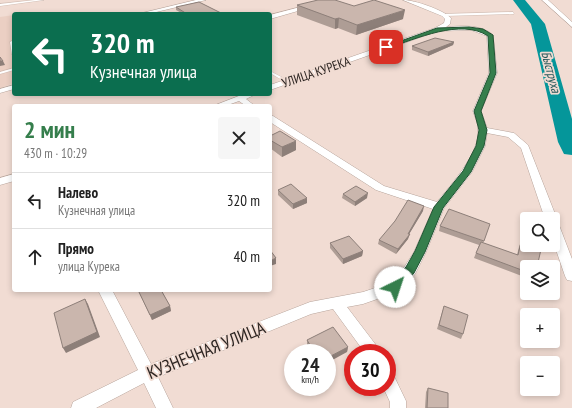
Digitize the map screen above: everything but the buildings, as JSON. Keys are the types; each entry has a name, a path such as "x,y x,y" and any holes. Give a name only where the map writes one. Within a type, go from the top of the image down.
{"street":[{"path":"150,12 203,0"},
{"path":"272,16 333,0"},
{"path":"406,0 448,18 447,24 437,29"},
{"path":"545,0 572,25"},
{"path":"437,29 469,28 482,30 490,35 493,73 477,111 483,130 511,135 525,147 548,212"},
{"name":"УЛИЦА КУРЕКА","path":"272,87 437,29"},
{"path":"0,91 12,88"},
{"path":"222,104 246,96"},
{"path":"239,98 248,104"},
{"path":"272,119 380,188 439,207"},
{"name":"КУЗНЕЧНАЯ УЛИЦА","path":"79,408 146,374 310,308 363,298 395,287 410,270 420,252 439,207 467,172 480,146 483,130"},
{"path":"0,182 12,178"},
{"path":"560,244 572,276"},
{"path":"106,292 146,374 165,408"},
{"path":"336,303 367,344"},
{"path":"396,396 398,401 398,408"}],"lane":[{"path":"0,5 12,2 43,0"},
{"path":"444,15 513,13"},
{"path":"0,73 12,70"},
{"path":"272,73 288,82"}],"shaded area":[{"path":"12,15 12,84 0,88 0,17"}],"waterway":[{"name":"Быструха","path":"519,0 538,24 568,142 572,149"}],"route":[{"path":"386,47 437,29 469,28 482,30 490,35 493,73 477,111 483,130 480,146 467,172 439,207 420,252 410,270 395,287"}]}
